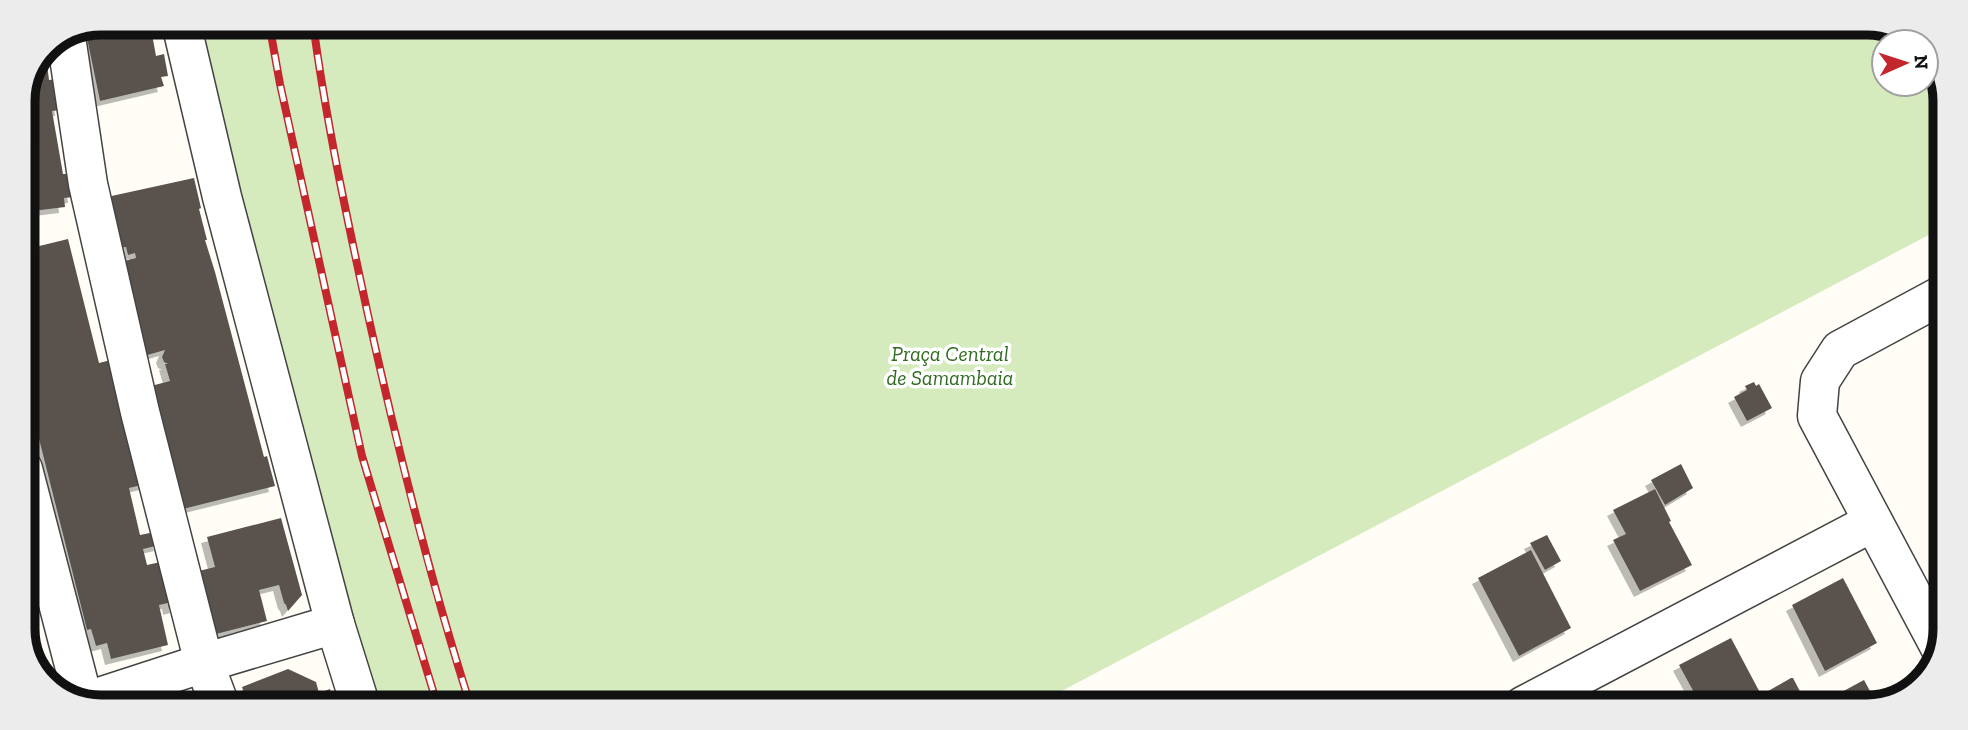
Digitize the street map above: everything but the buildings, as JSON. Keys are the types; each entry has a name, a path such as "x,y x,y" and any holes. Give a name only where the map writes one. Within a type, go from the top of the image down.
{"street":[{"path":"184,35 222,197 335,624 357,695"},
{"path":"67,44 88,184 140,412 204,663 216,695"},
{"path":"1933,300 1840,350 1820,381 1817,416 1933,634"},
{"path":"35,520 75,689"},
{"path":"1544,695 1873,523"},
{"path":"84,692 204,663 335,624"}],"green space":[{"name":"Praça Central de Samambaia","path":"183,35 1867,35 1870,35 1870,98 1933,98 1933,233 1054,695 338,695 311,615"}],"railway":[{"path":"271,35 362,456 434,695"},
{"path":"315,35 352,242 379,364 427,559 467,695"}]}
